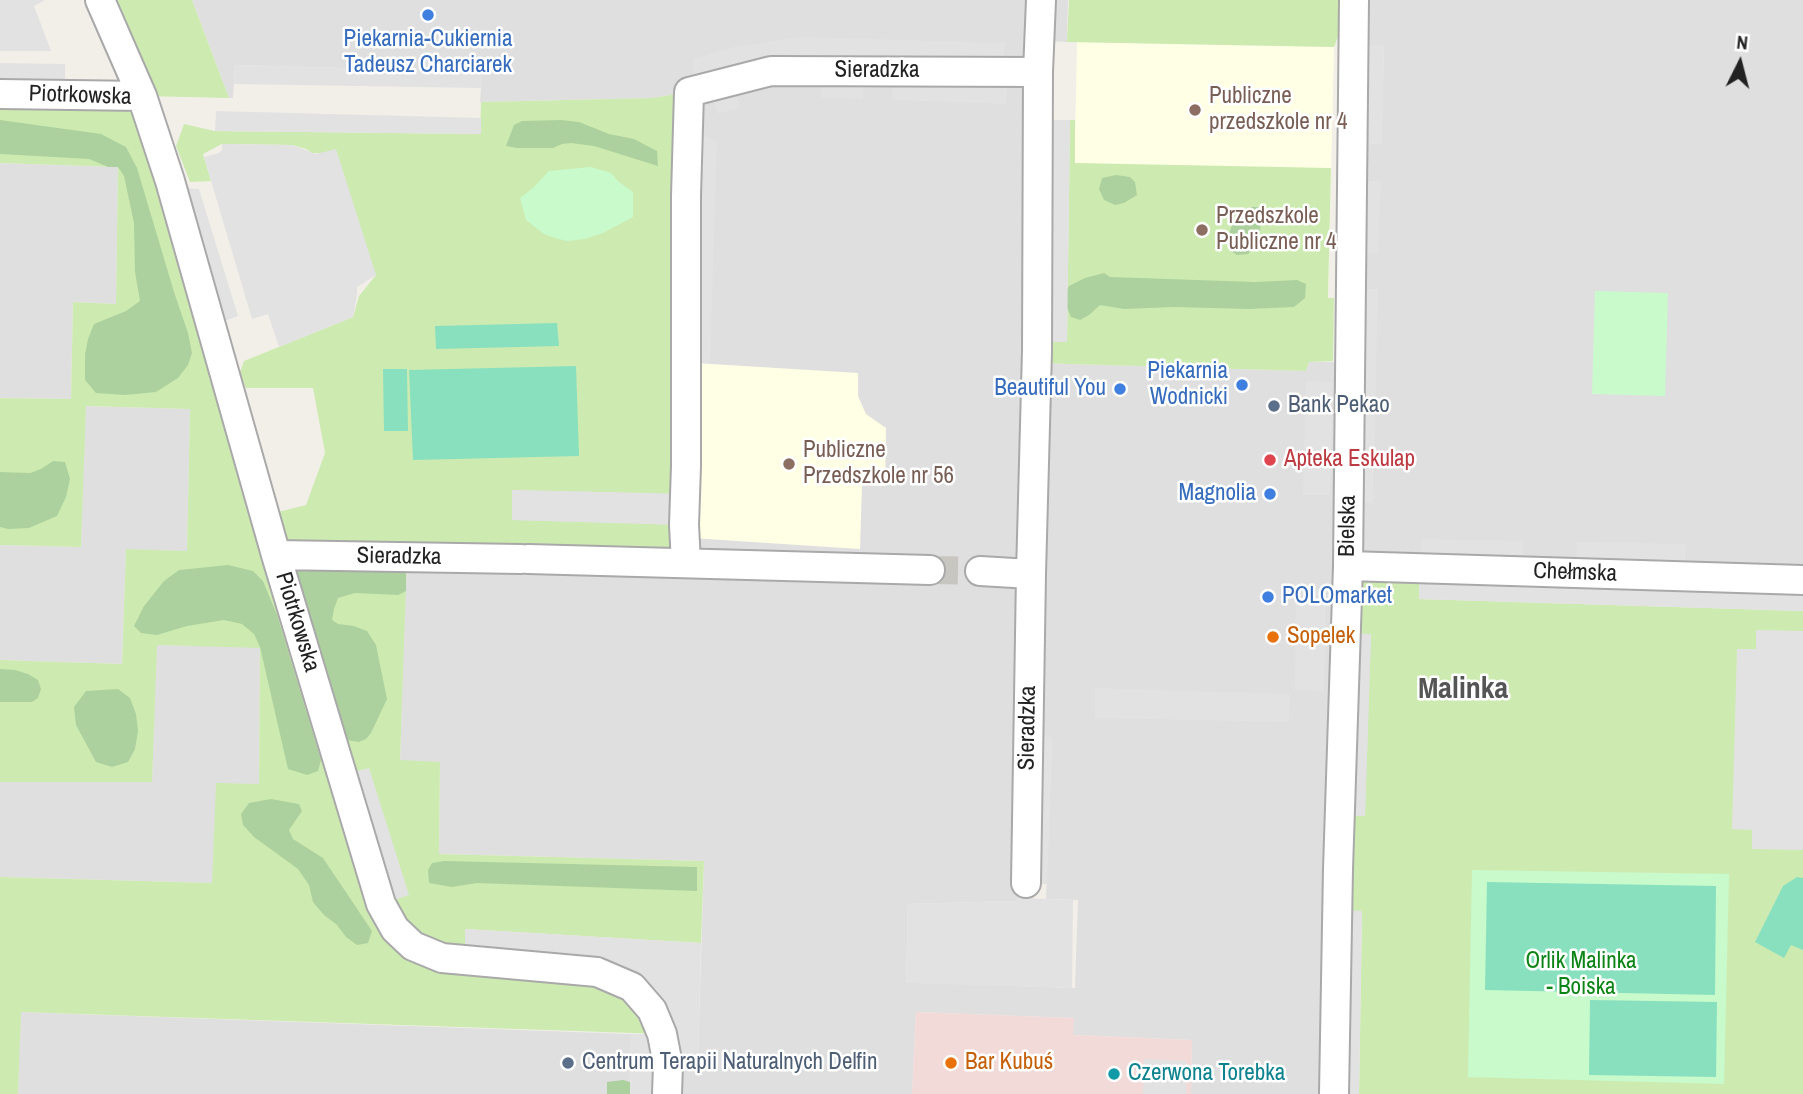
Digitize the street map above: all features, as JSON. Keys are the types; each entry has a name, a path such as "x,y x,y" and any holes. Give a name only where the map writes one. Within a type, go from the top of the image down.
{"street":[{"path":"100,0 142,96"},
{"path":"1038,72 1041,0"},
{"name":"Bielska","path":"1334,1094 1338,861 1348,566 1354,0"},
{"name":"Sieradzka","path":"686,563 686,195 689,92 771,71 1038,72 1037,342 1026,883"},
{"name":"Piotrkowska","path":"0,94 142,96 173,192 276,555 379,900 395,929 413,946 442,958 597,972 632,987 652,1010 662,1034 668,1065 667,1094"},
{"name":"Sieradzka","path":"276,555 930,570"},
{"name":"Chełmska","path":"1348,566 1803,580"},
{"path":"980,571 1031,574"}],"shaded area":[{"path":"0,0 45,0 34,6 51,51 0,51"},
{"path":"192,0 1068,0 1067,42 1040,41 1037,363 1306,371 1309,362 1350,362 1377,289 1351,289 1380,181 1352,181 1352,142 1381,144 1384,46 1353,45 1354,0 1803,0 1803,580 1420,568 1334,1094 1191,1094 1192,1040 1073,1035 1073,1018 916,1012 912,1094 667,1094 666,1054 698,1056 704,861 439,854 440,762 400,761 406,557 687,363 710,363 688,126 688,92 652,98 480,102 482,72 235,65 233,98 229,98","holes":["1052,739 1046,899 1078,900 1075,988 906,982 908,904 1015,901 1021,898 1021,883"]},
{"path":"802,37 1005,43 1003,63 815,57 795,58 693,78 693,59 734,47"},
{"name":"Przedszkole Publiczne nr 4","path":"1077,42 1334,47 1328,299 1072,292"},
{"path":"1353,45 1384,45 1382,144 1352,142"},
{"path":"0,63 65,64 65,95 0,94"},
{"path":"235,65 482,72 482,88 234,84"},
{"path":"821,79 863,80 863,99 821,98"},
{"path":"892,81 1007,85 1006,104 892,100"},
{"path":"735,89 740,108 718,114 712,96"},
{"path":"216,111 481,118 481,134 215,131"},
{"path":"1052,120 1070,120 1067,342 1050,342"},
{"path":"688,126 717,142 710,363 687,363"},
{"path":"222,144 292,145 316,154 336,149 376,275 357,287 353,317 279,347 268,314 252,319 204,157 219,153"},
{"path":"0,163 118,167 116,304 73,302 71,399 0,398"},
{"path":"1352,181 1381,181 1378,254 1351,253"},
{"path":"181,188 199,189 238,316 222,322"},
{"path":"1351,289 1378,289 1373,503 1348,502"},
{"name":"Publiczne Przedszkole nr 56","path":"695,363 858,373 858,396 866,414 886,428 885,486 862,485 860,549 691,538"},
{"path":"1306,381 1332,382 1330,495 1303,495"},
{"path":"85,406 190,409 187,552 126,549 122,664 0,660 0,545 81,547"},
{"path":"512,490 685,494 684,525 512,520"},
{"path":"1421,539 1523,541 1523,571 1576,572 1577,542 1686,544 1685,576 1803,580 1803,611 1419,599"},
{"path":"1296,600 1326,601 1324,691 1295,690"},
{"path":"1756,630 1803,631 1803,850 1752,849 1752,830 1732,829 1737,649 1756,649"},
{"path":"1346,633 1371,634 1365,816 1339,815"},
{"path":"156,645 260,647 259,784 212,883 0,877 0,782 152,782"},
{"path":"1095,688 1290,694 1289,722 1095,718"},
{"path":"1028,736 1052,737 1047,884 1026,883"},
{"path":"369,768 409,895 381,904 342,775"},
{"path":"1021,898 1073,900 1072,988 906,983 908,904 1015,901"},
{"path":"1337,910 1362,911 1359,1094 1333,1094"},
{"path":"465,929 701,943 698,1057 666,1055 667,1094 630,1094 631,1034 662,1034 632,987 465,960"},
{"path":"20,1012 631,1034 630,1094 18,1094"},
{"path":"916,1012 1074,1018 1073,1035 1192,1040 1191,1094 912,1094"},
{"path":"1144,1059 1186,1061 1186,1094 1143,1094"}],"green space":[{"path":"100,0 192,0 229,98 143,96 266,515 306,505 325,453 313,388 246,388 239,375 244,361 353,317 359,296 376,275 321,153 312,153 292,145 222,144 203,154 211,181 190,182 176,146 184,124 215,131 480,134 481,102 652,98 689,92 685,494 513,490 512,520 684,525 686,563 407,557 400,760 440,762 439,854 704,861 701,943 465,929 597,972 662,1034 21,1012 18,1094 0,1094 0,877 212,883 216,783 259,784 260,648 157,645 152,782 0,782 0,660 122,664 126,549 187,551 190,409 86,406 81,547 0,545 0,398 71,399 73,302 116,304 118,167 0,163 0,94 142,96"},
{"path":"1069,0 1352,0 1334,47 1067,42"},
{"path":"0,120 101,134 126,147 137,168 192,353 188,365 178,378 156,392 125,395 96,393 85,380 85,354 94,324 126,311 140,301 135,272 134,223 124,176 118,167 108,167 89,159 0,154"},
{"path":"1070,120 1075,120 1075,163 1331,168 1328,298 1334,298 1333,361 1309,362 1306,371 1037,363 1037,342 1067,342"},
{"path":"522,121 579,122 609,134 634,139 657,151 658,166 594,146 571,143 553,148 506,146 514,125"},
{"path":"591,167 611,173 633,192 633,217 603,233 567,241 544,234 526,220 520,198 549,171"},
{"path":"1116,175 1130,177 1135,182 1137,195 1115,205 1104,200 1099,189 1102,178"},
{"path":"1251,207 1258,207 1261,212 1260,235 1255,248 1248,254 1237,255 1228,249 1228,237 1233,222"},
{"path":"1104,273 1110,277 1255,282 1297,280 1306,284 1305,298 1294,307 1249,309 1124,309 1100,305 1080,320 1071,317 1064,294 1069,286"},
{"path":"1595,291 1668,293 1665,396 1592,394"},
{"path":"557,323 559,346 436,349 435,326"},
{"path":"576,366 579,456 413,460 409,370"},
{"path":"383,369 407,369 408,431 384,431"},
{"path":"53,461 65,462 70,479 66,497 57,516 29,528 0,527 0,472 30,473"},
{"path":"228,565 253,571 263,581 277,615 321,760 318,771 307,775 288,769 260,647 254,634 242,624 224,620 187,626 157,635 141,633 134,626 144,606 164,581 179,570"},
{"path":"297,566 406,567 406,591 398,595 355,593 338,598 334,609 332,620 367,631 376,645 387,699 371,733 359,742 340,739 291,575"},
{"path":"1348,566 1420,568 1419,599 1803,611 1803,1094 1359,1094 1362,911 1337,910 1339,815 1365,816 1371,635 1346,633"},
{"path":"0,669 15,670 38,680 41,689 38,698 32,702 0,702"},
{"path":"118,689 130,698 138,731 135,749 128,762 112,767 96,762 76,725 74,707 86,691"},
{"path":"271,799 299,804 302,811 289,830 293,839 323,858 372,931 368,943 357,945 346,937 313,902 309,885 298,869 254,837 243,825 241,814 249,803"},
{"path":"444,861 697,867 697,891 477,883 452,887 429,883 428,870 432,863"},
{"name":"Orlik Malinka - Boiska","path":"1472,870 1729,874 1724,1084 1468,1077"},
{"path":"1797,877 1803,878 1803,950 1791,945 1784,958 1755,942 1783,886"},
{"path":"1487,882 1716,886 1715,995 1485,990"},
{"path":"1590,1000 1717,1002 1716,1077 1589,1075"},
{"path":"607,1082 630,1082 630,1094 607,1094"}],"tunnel":[{"path":"930,570 980,571"}],"place":[{"name":"Piekarnia-Cukiernia Tadeusz Charciarek","path":"428,15"},
{"name":"Publiczne przedszkole nr 4","path":"1195,110"},
{"name":"Przedszkole Publiczne nr 4","path":"1202,230"},
{"name":"Piekarnia Wodnicki","path":"1242,385"},
{"name":"Beautiful You","path":"1120,389"},
{"name":"Bank Pekao","path":"1274,406"},
{"name":"Apteka Eskulap","path":"1270,460"},
{"name":"Publiczne Przedszkole nr 56","path":"789,464"},
{"name":"Magnolia","path":"1270,494"},
{"name":"POLOmarket","path":"1268,597"},
{"name":"Sopelek","path":"1273,637"},
{"name":"Centrum Terapii Naturalnych Delfin","path":"568,1063"},
{"name":"Bar Kubuś","path":"951,1063"},
{"name":"Czerwona Torebka","path":"1114,1074"}],"district":[{"name":"Malinka","path":"1463,690"}]}
